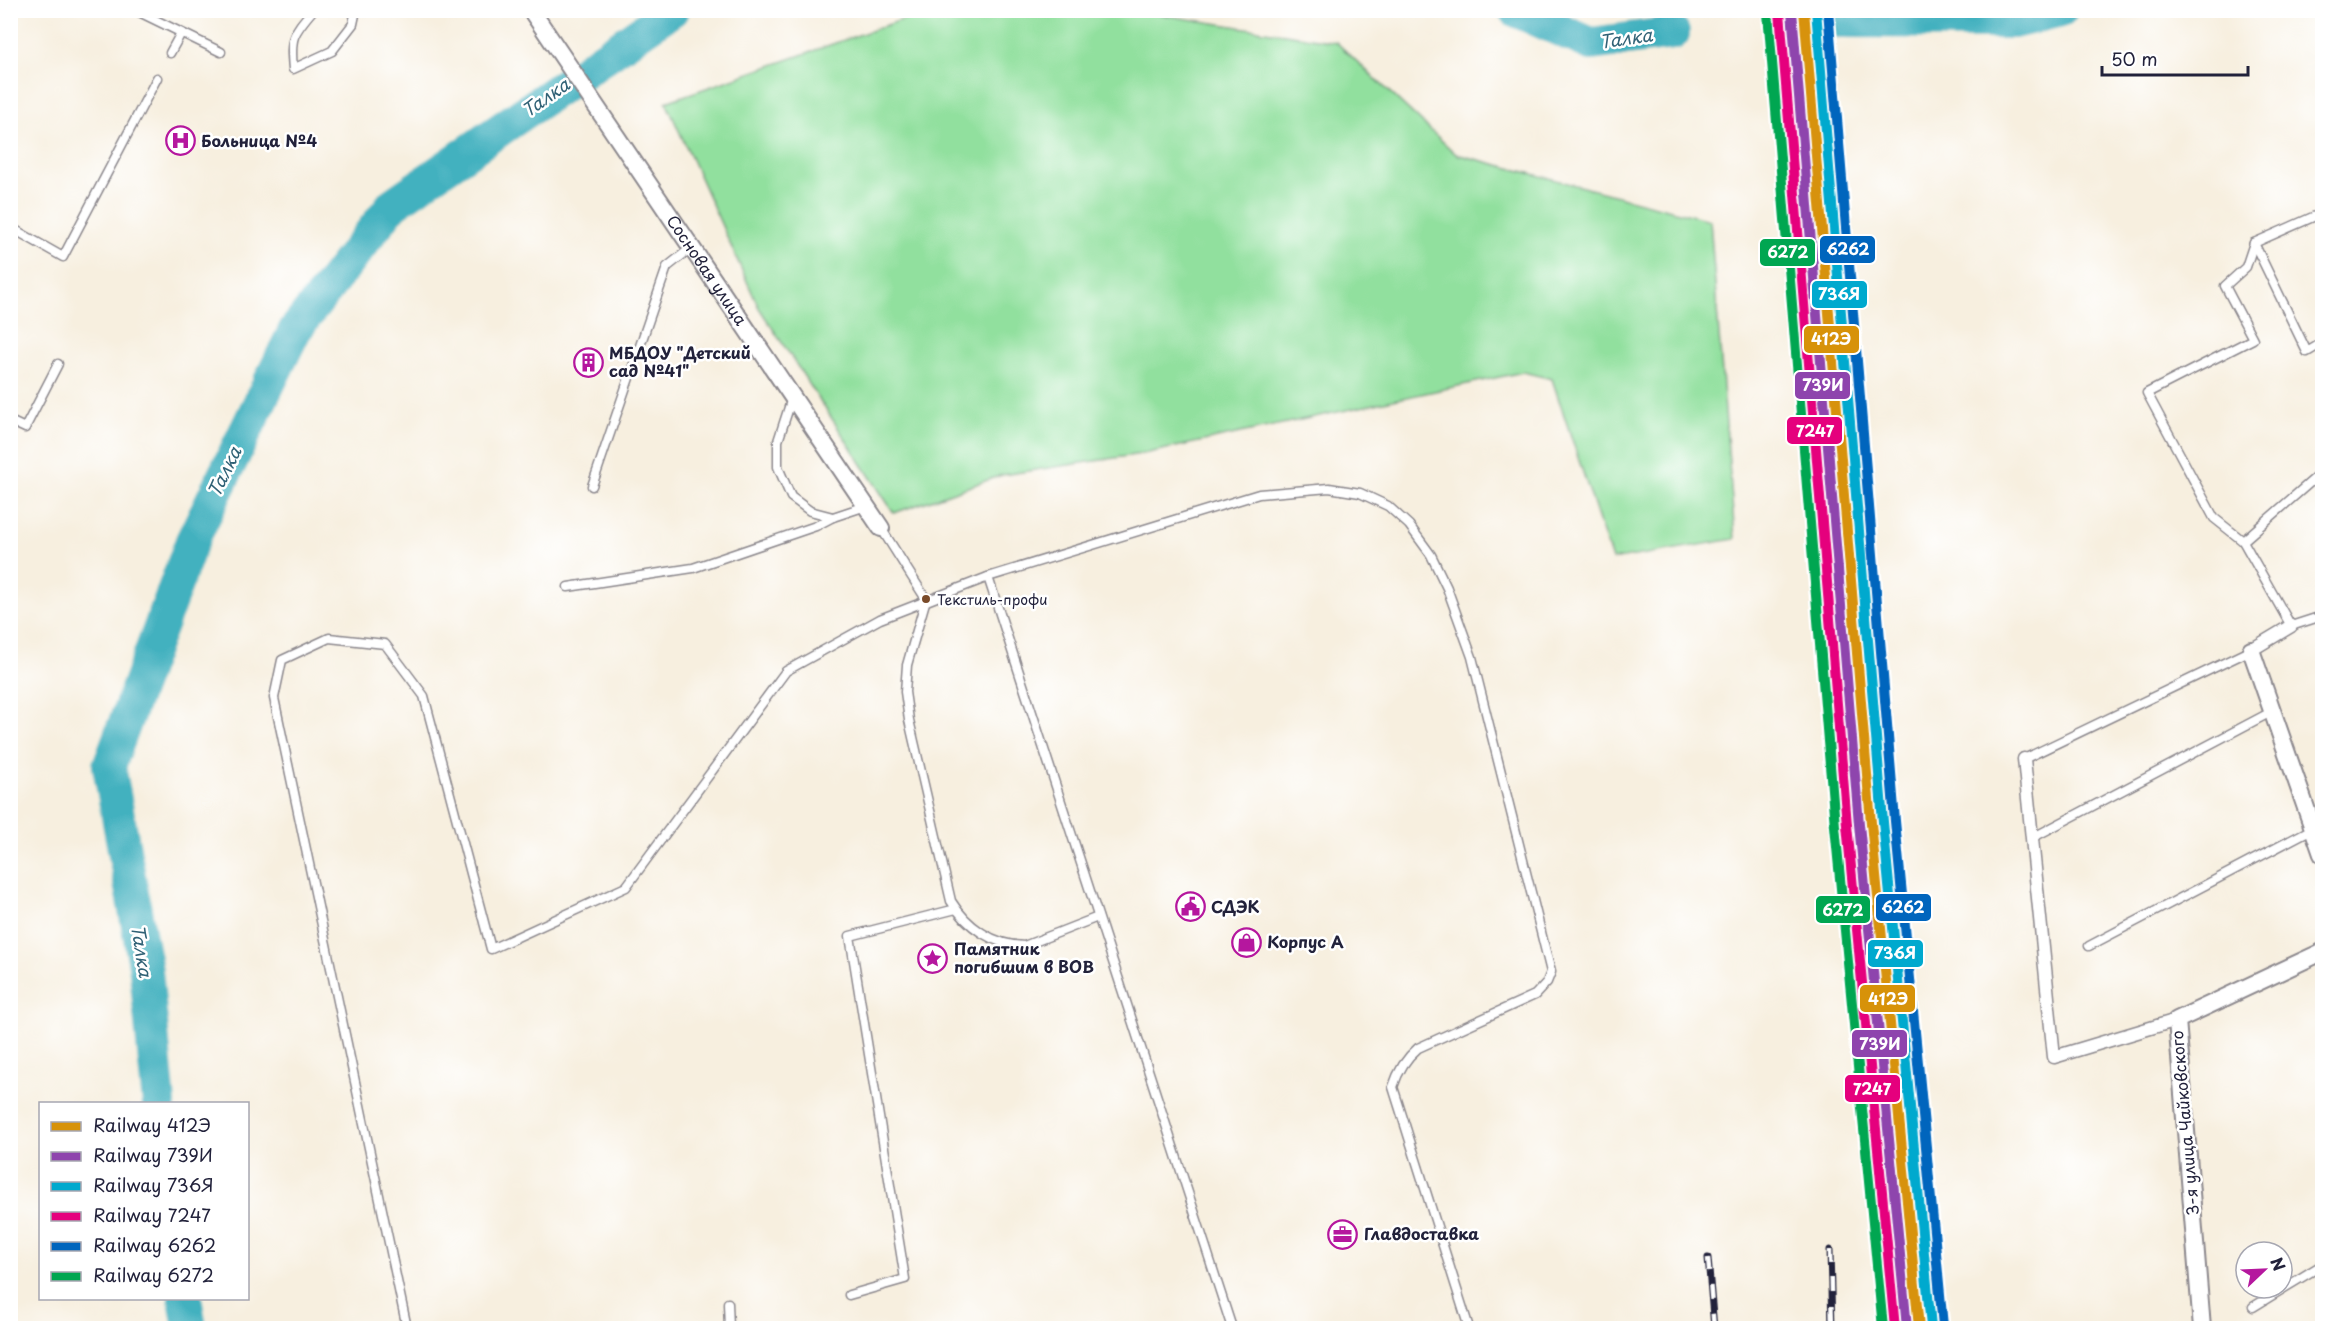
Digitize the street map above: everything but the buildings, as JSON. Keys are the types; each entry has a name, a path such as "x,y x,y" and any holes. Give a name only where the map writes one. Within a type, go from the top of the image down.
{"street":[{"name":"Сосновая улица","path":"531,10 881,528"},
{"path":"2291,626 2251,650 2274,710 2322,854"},
{"name":"3-я улица Чайковского","path":"2024,759 2054,1057 2176,1020 2202,1329"},
{"path":"2176,1020 2322,952"}],"lane":[{"path":"135,10 221,52"},
{"path":"313,10 293,35 291,50 293,69 332,51 353,24 356,10"},
{"path":"170,53 181,33"},
{"path":"10,228 63,257 157,78"},
{"path":"2322,213 2254,243 2246,267 2225,286 2253,339 2147,393 2214,518 2243,541 2291,626 2322,616"},
{"path":"2254,243 2307,352 2322,343"},
{"path":"592,486 667,267 691,248"},
{"path":"10,421 25,428 58,364"},
{"path":"792,397 778,441 778,467 791,497 810,511 833,517"},
{"path":"2243,541 2322,472"},
{"path":"407,1329 274,698 282,660 329,638 385,644 424,696 491,949 626,888 786,671 880,619 926,599 988,577 1259,494 1329,488 1360,493 1388,506 1409,525 1431,555 1447,588 1472,657 1551,972 1547,982 1535,995 1418,1048 1408,1056 1393,1087 1469,1329"},
{"path":"568,587 693,568 816,526 833,517 866,506"},
{"path":"881,528 926,599 907,665 905,692 909,720 951,901 961,916 984,934 1013,945 1024,946 1098,917"},
{"path":"988,577 1232,1329"},
{"path":"2024,759 2251,650"},
{"path":"2032,838 2274,710"},
{"path":"2089,946 2314,828"},
{"path":"849,1295 905,1279 850,936 956,909"},
{"path":"2253,1307 2322,1264"},
{"path":"728,1303 729,1329"}],"green space":[{"path":"930,10 1137,11 1336,42 1456,154 1710,220 1735,539 1612,560 1552,379 1523,372 1148,453 1002,475 894,513 759,308 666,102"}],"waterway":[{"name":"Талка","path":"159,1102 146,971 109,766 192,541 295,330 393,204 672,10"},
{"name":"Талка","path":"1515,10 1591,44 1673,33"},
{"name":"Талка","path":"1833,21 2013,22 2061,10"},
{"name":"Талка","path":"185,1300 190,1328"}],"railway":[{"path":"1830,1250 1832,1328"},
{"path":"1708,1258 1714,1328"}],"rail line":[{"name":"412Э","path":"1804,10 1871,823 1919,1328"},
{"name":"736Я","path":"1816,10 1883,822 1931,1327"},
{"name":"6262","path":"1828,10 1895,821 1943,1326"},
{"name":"739И","path":"1792,11 1859,824 1907,1328"},
{"name":"7247","path":"1780,12 1847,825 1895,1328"},
{"name":"6272","path":"1768,13 1835,826 1883,1328"}],"place":[{"name":"Больница №4","path":"180,141"},
{"name":"МБДОУ \"Детский сад №41\"","path":"588,362"},
{"name":"Текстиль-профи","path":"926,599"},
{"name":"СДЭК","path":"1190,907"},
{"name":"Корпус А","path":"1246,942"},
{"name":"Памятник погибшим в ВОВ","path":"933,958"},
{"name":"Главдоставка","path":"1343,1234"}]}
